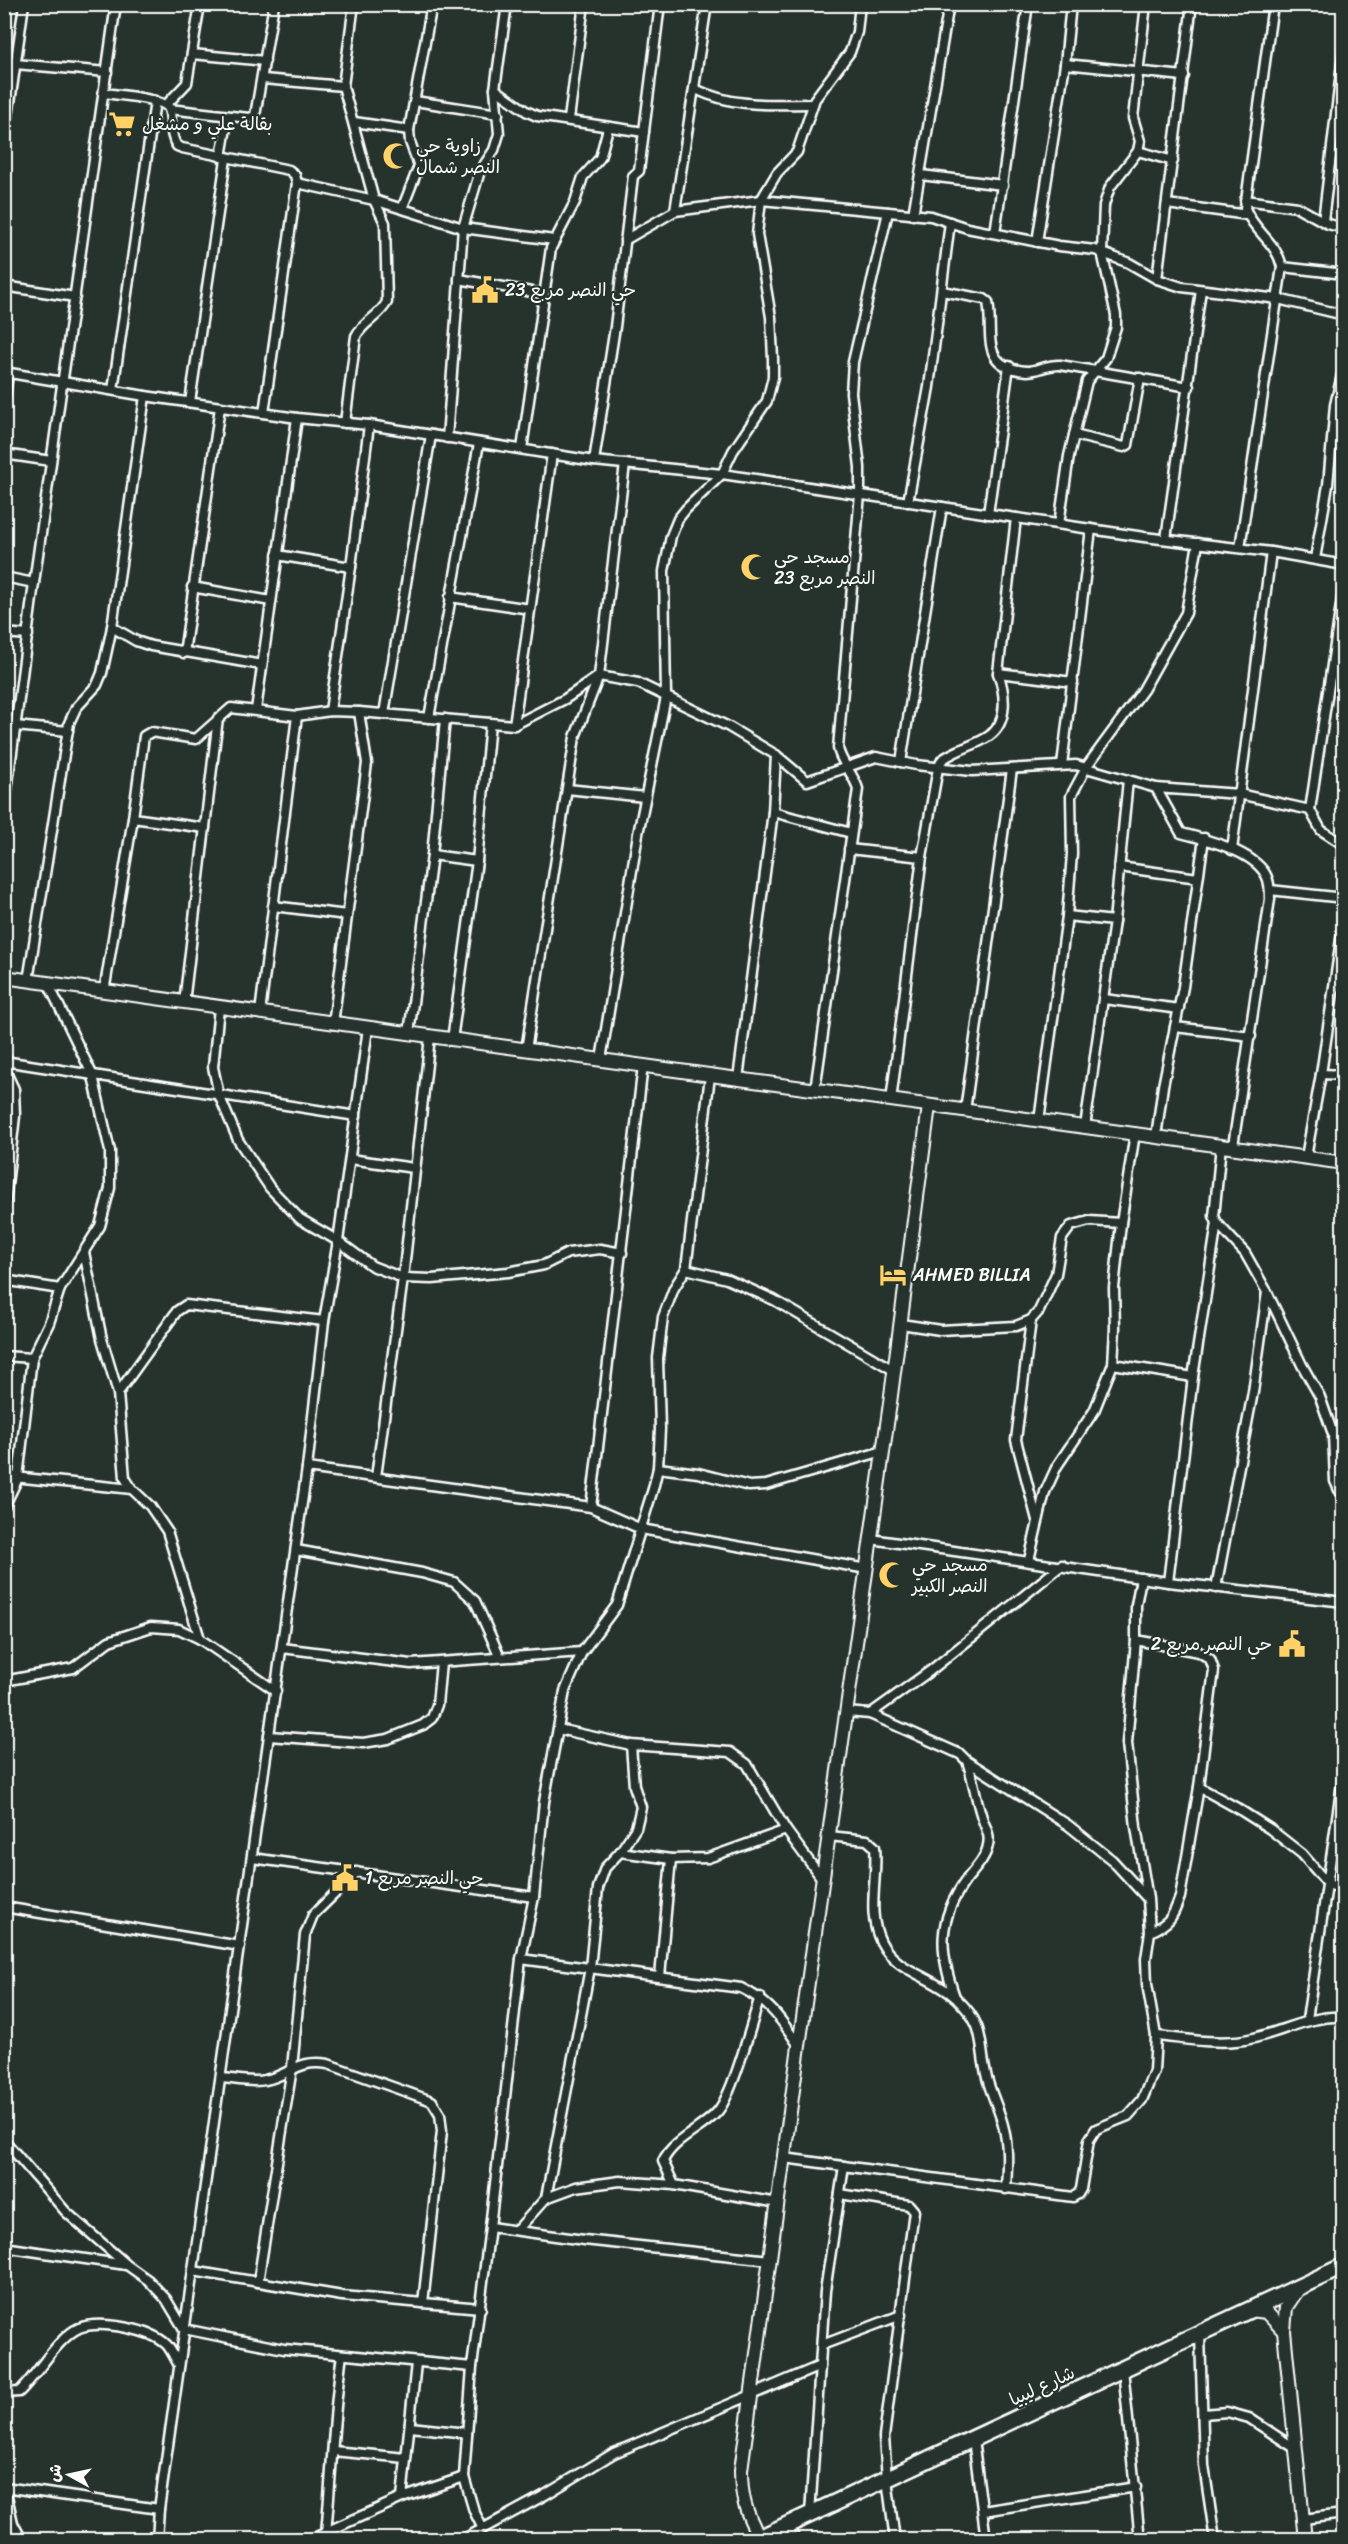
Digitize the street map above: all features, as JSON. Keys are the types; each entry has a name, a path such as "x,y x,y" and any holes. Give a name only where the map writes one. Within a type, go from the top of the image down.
{"highway":[{"name":"شارع ليبيا","path":"757,2538 1344,2266"}],"street":[{"path":"4,145 24,4"},
{"path":"4,814 34,582 116,4"},
{"path":"167,107 186,84 200,4"},
{"path":"105,93 155,101 167,107 228,116 249,118 255,116 263,80 274,4"},
{"path":"345,423 356,336 359,330 384,308 387,302 385,223 374,200 343,86 354,4"},
{"path":"402,209 419,166 410,142 409,130 432,4"},
{"path":"447,438 463,228 480,171 497,142 498,114 495,89 507,4"},
{"path":"569,119 584,4"},
{"path":"594,461 615,327 633,176 639,171 660,4"},
{"path":"675,211 707,4"},
{"path":"601,1060 645,797 666,697 664,571 666,553 678,519 722,474 733,451 764,409 773,377 771,317 757,234 761,200 772,181 799,147 813,104 850,52 857,32 860,4"},
{"path":"913,215 949,4"},
{"path":"995,233 1028,4"},
{"path":"1037,242 1065,64 1071,4"},
{"path":"1059,524 1074,435 1087,381 1106,358 1116,327 1116,315 1101,252 1104,205 1110,187 1138,152 1140,136 1133,122 1146,4"},
{"path":"1157,279 1192,4"},
{"path":"1240,548 1282,267 1275,248 1248,216 1245,200 1273,4"},
{"path":"1323,221 1344,47"},
{"path":"192,54 265,61"},
{"path":"4,63 107,72"},
{"path":"1065,64 1184,76"},
{"path":"263,80 343,86"},
{"path":"495,89 532,114 644,132"},
{"path":"695,89 714,98 735,103 813,104"},
{"path":"113,390 155,101"},
{"path":"415,101 498,114"},
{"path":"167,107 173,139 177,146 293,172 297,183 264,413"},
{"path":"190,402 228,116"},
{"path":"354,122 409,130"},
{"path":"522,449 549,253 575,202 584,174 600,158 608,128"},
{"path":"1138,152 1173,161"},
{"path":"921,175 1003,185"},
{"path":"297,183 374,200 463,228 554,240"},
{"path":"625,240 675,211 761,200 888,212 950,222 1037,242 1101,252 1129,263 1157,279 1201,290 1278,299 1344,315"},
{"path":"1245,200 1297,207 1323,221 1344,228"},
{"path":"1167,204 1248,216"},
{"path":"815,1090 858,788 849,766 841,759 838,748 860,494 860,467 851,393 853,362 888,212"},
{"path":"908,502 929,387 950,222"},
{"path":"1282,267 1344,274"},
{"path":"459,279 543,294"},
{"path":"4,286 75,297"},
{"path":"1166,539 1201,290"},
{"path":"942,291 984,299 988,302 990,344 998,360 1009,366 1024,371 1055,365 1189,387"},
{"path":"988,514 1009,366"},
{"path":"1315,559 1328,485 1335,405 1344,366"},
{"path":"4,405 6,373 220,407 369,425 594,461 722,474 1091,529 1271,552 1344,565"},
{"path":"1074,435 1124,447 1128,445 1140,378"},
{"path":"28,981 68,731 76,708 99,680 112,627 145,396"},
{"path":"184,652 220,407"},
{"path":"256,710 297,418"},
{"path":"330,711 369,425"},
{"path":"384,714 431,435"},
{"path":"429,718 479,443"},
{"path":"4,454 51,461"},
{"path":"514,725 552,454"},
{"path":"526,1050 575,737 599,676 625,464"},
{"path":"901,762 942,507"},
{"path":"891,1101 922,857 938,768 945,758 991,735 999,726 1003,711 1004,693 998,673 1016,518"},
{"path":"1062,765 1091,529"},
{"path":"1039,1121 1067,916 1072,854 1070,803 1087,766 1143,690 1186,613 1197,543"},
{"path":"1232,850 1271,552"},
{"path":"277,555 351,567"},
{"path":"4,577 34,582"},
{"path":"1344,585 1310,810 1321,830 1344,845"},
{"path":"192,588 271,601"},
{"path":"450,597 530,609"},
{"path":"112,627 142,644 262,665"},
{"path":"4,633 28,635"},
{"path":"998,673 1073,682"},
{"path":"1331,674 1344,676"},
{"path":"104,992 134,818 144,736 151,732 196,739 231,708 297,716 330,711 359,712 514,725 565,699 599,676 628,680 729,727 776,755 807,781 876,757 938,768 972,771 1062,765 1087,766 1156,788 1239,794 1310,810"},
{"path":"333,1024 367,763 359,712"},
{"path":"260,1014 297,716"},
{"path":"184,1003 218,718"},
{"path":"409,1034 432,855 445,719"},
{"path":"452,1040 477,861 490,723"},
{"path":"15,726 68,731"},
{"path":"738,1080 773,812 776,755"},
{"path":"965,1111 1012,769"},
{"path":"1085,1127 1114,921 1128,780"},
{"path":"1156,788 1179,831 1204,838 1232,850 1259,866 1268,878 1270,890 1251,1036 1214,1216 1245,1253 1268,1292 1302,1365 1320,1397 1333,1434 1335,1481 1344,1501"},
{"path":"567,789 645,797"},
{"path":"773,812 851,833"},
{"path":"134,818 205,828"},
{"path":"1156,1137 1163,1086 1179,1009 1204,838"},
{"path":"849,849 922,857"},
{"path":"432,855 477,861"},
{"path":"1119,867 1198,878"},
{"path":"1270,890 1344,898"},
{"path":"273,906 347,915"},
{"path":"1067,916 1114,921"},
{"path":"1306,1157 1344,919"},
{"path":"4,977 1344,1163"},
{"path":"4,1507 18,1478 32,1358 49,1323 60,1289 100,1226 110,1188 110,1151 93,1076 48,983"},
{"path":"1104,999 1179,1009"},
{"path":"219,1008 213,1067 219,1095 238,1140 270,1188 300,1219 338,1241 372,1266 403,1278 432,1279 508,1272 544,1265 568,1252 600,1249 622,1253"},
{"path":"1175,1027 1251,1036"},
{"path":"157,2540 159,2509 184,2329 222,2078 296,1550 324,1321 338,1241 368,1028"},
{"path":"376,1477 403,1278 430,1037"},
{"path":"4,1061 356,1116"},
{"path":"591,1507 643,1065"},
{"path":"4,1068 14,1089 15,1116 4,1211"},
{"path":"1321,1074 1344,1075"},
{"path":"483,2529 474,2511 464,2477 472,2367 481,2308 521,1959 534,1897 544,1802 565,1691 582,1652 617,1605 658,1467 660,1428 658,1358 663,1317 674,1288 686,1269 710,1076"},
{"path":"757,2538 741,2494 741,2470 884,1451 929,1106"},
{"path":"1029,1560 1045,1492 1057,1466 1095,1411 1113,1364 1114,1288 1121,1222 1135,1133"},
{"path":"350,1159 414,1168"},
{"path":"901,1324 940,1330 1016,1326 1030,1320 1039,1311 1056,1274 1062,1238 1071,1226 1089,1221 1121,1222"},
{"path":"1168,1582 1193,1377 1218,1223"},
{"path":"84,1252 102,1339 118,1393 125,1478 132,1489 150,1506 167,1531 200,1639"},
{"path":"686,1269 727,1279 774,1300 895,1371"},
{"path":"4,1276 10,1281 60,1289"},
{"path":"1216,1588 1253,1392 1268,1292"},
{"path":"118,1393 177,1311 186,1305 324,1321"},
{"path":"1030,1320 1016,1440 1037,1520"},
{"path":"4,1356 32,1358"},
{"path":"1113,1364 1193,1377"},
{"path":"658,1467 699,1473 749,1486 766,1485 884,1451"},
{"path":"307,1468 591,1507 640,1529 867,1569"},
{"path":"4,1476 132,1489"},
{"path":"871,1539 1029,1560 1168,1582 1344,1602"},
{"path":"296,1550 422,1573 454,1582 475,1601 500,1657"},
{"path":"870,1714 930,1671 1062,1565"},
{"path":"784,2158 1073,2197 1078,2194 1089,2140 1096,2129 1128,2116 1142,2100 1154,2071 1156,2036 1147,1984 1146,1959 1150,1932 1148,1899 1136,1827 1127,1743 1127,1718 1136,1640 1136,1605 1141,1578"},
{"path":"4,1681 73,1668 109,1641 151,1626 179,1629 200,1639 276,1690"},
{"path":"1136,1640 1199,1652 1210,1659 1214,1670 1199,1787 1180,1896 1174,1913 1166,1925 1150,1932"},
{"path":"282,1648 411,1664 582,1652"},
{"path":"269,1736 363,1743 388,1739 423,1725 432,1718 437,1705 441,1663"},
{"path":"846,1712 870,1714 960,1754 967,1761 1068,1825 1112,1860 1148,1899"},
{"path":"558,1729 631,1745 730,1752 747,1764 786,1830 823,1880"},
{"path":"546,2198 590,1968 598,1888 605,1868 620,1852 636,1828 641,1807 634,1786 631,1745"},
{"path":"967,1761 975,1797 989,1836 988,1848 960,1888 945,1917 942,1947 948,1977 956,1997 972,2016 981,2032 986,2075 1003,2123 1008,2150 1006,2189"},
{"path":"1306,2020 1344,1770"},
{"path":"1199,1787 1270,1829 1302,1854 1327,1883 1344,1891"},
{"path":"620,1852 671,1859 708,1858 786,1830"},
{"path":"829,1836 867,1840 875,1847 873,1923 882,1944 895,1959 912,1972 956,1997"},
{"path":"252,1858 534,1897"},
{"path":"660,1977 671,1859"},
{"path":"258,2282 292,2068 305,1935 313,1915 357,1872"},
{"path":"4,1907 240,1946"},
{"path":"521,1959 741,1988 760,1997 780,2017 799,2046"},
{"path":"674,2185 663,2161 668,2150 718,2111 729,2092 760,1997"},
{"path":"1156,2036 1225,2043 1252,2039 1306,2020 1344,2017"},
{"path":"222,2078 261,2081 276,2078 292,2068 311,2061 328,2064 432,2101 440,2114 442,2131 423,2303"},
{"path":"4,2140 66,2212 127,2265 148,2280 166,2299 184,2329 284,2349 472,2367"},
{"path":"810,2514 825,2291 844,2166"},
{"path":"518,2229 546,2198 576,2187 620,2181 674,2185 778,2203"},
{"path":"840,2194 909,2205 914,2211 884,2437 886,2479 895,2540"},
{"path":"490,2227 518,2229 584,2241 770,2260"},
{"path":"4,2247 127,2265"},
{"path":"193,2271 342,2296 481,2308"},
{"path":"1301,2286 1286,2307 1284,2331 1305,2540"},
{"path":"1249,2310 1271,2315 1284,2331"},
{"path":"822,2345 901,2315"},
{"path":"4,2393 20,2392 56,2348 79,2328 102,2325 154,2336 167,2346 179,2365"},
{"path":"1200,2334 1204,2466 1215,2540"},
{"path":"326,2532 335,2403 342,2355"},
{"path":"402,2498 416,2363"},
{"path":"462,2540 614,2453 820,2366"},
{"path":"1123,2369 1140,2540"},
{"path":"1203,2414 1227,2412 1249,2418 1296,2449"},
{"path":"410,2427 467,2433"},
{"path":"973,2439 986,2540"},
{"path":"333,2451 406,2458"},
{"path":"311,2540 402,2498 464,2477"},
{"path":"22,2540 13,2523 5,2487 159,2509"},
{"path":"983,2511 1136,2487"},
{"path":"1303,2519 1344,2514"},
{"path":"786,2525 796,2540"}],"place":[{"name":"بقالة علي و مشغل","path":"122,124"},
{"name":"زاوية حي النصر شمال","path":"396,156"},
{"name":"حي النصر مربع 23","path":"485,290"},
{"name":"مسجد حي النصر مربع 23","path":"754,567"},
{"name":"AHMED BILLIA","path":"893,1275"},
{"name":"مسجد حي النصر الكبير","path":"892,1575"},
{"name":"حي النصر مربع 2","path":"1292,1644"},
{"name":"حي النصر مربع 1","path":"345,1878"}]}
